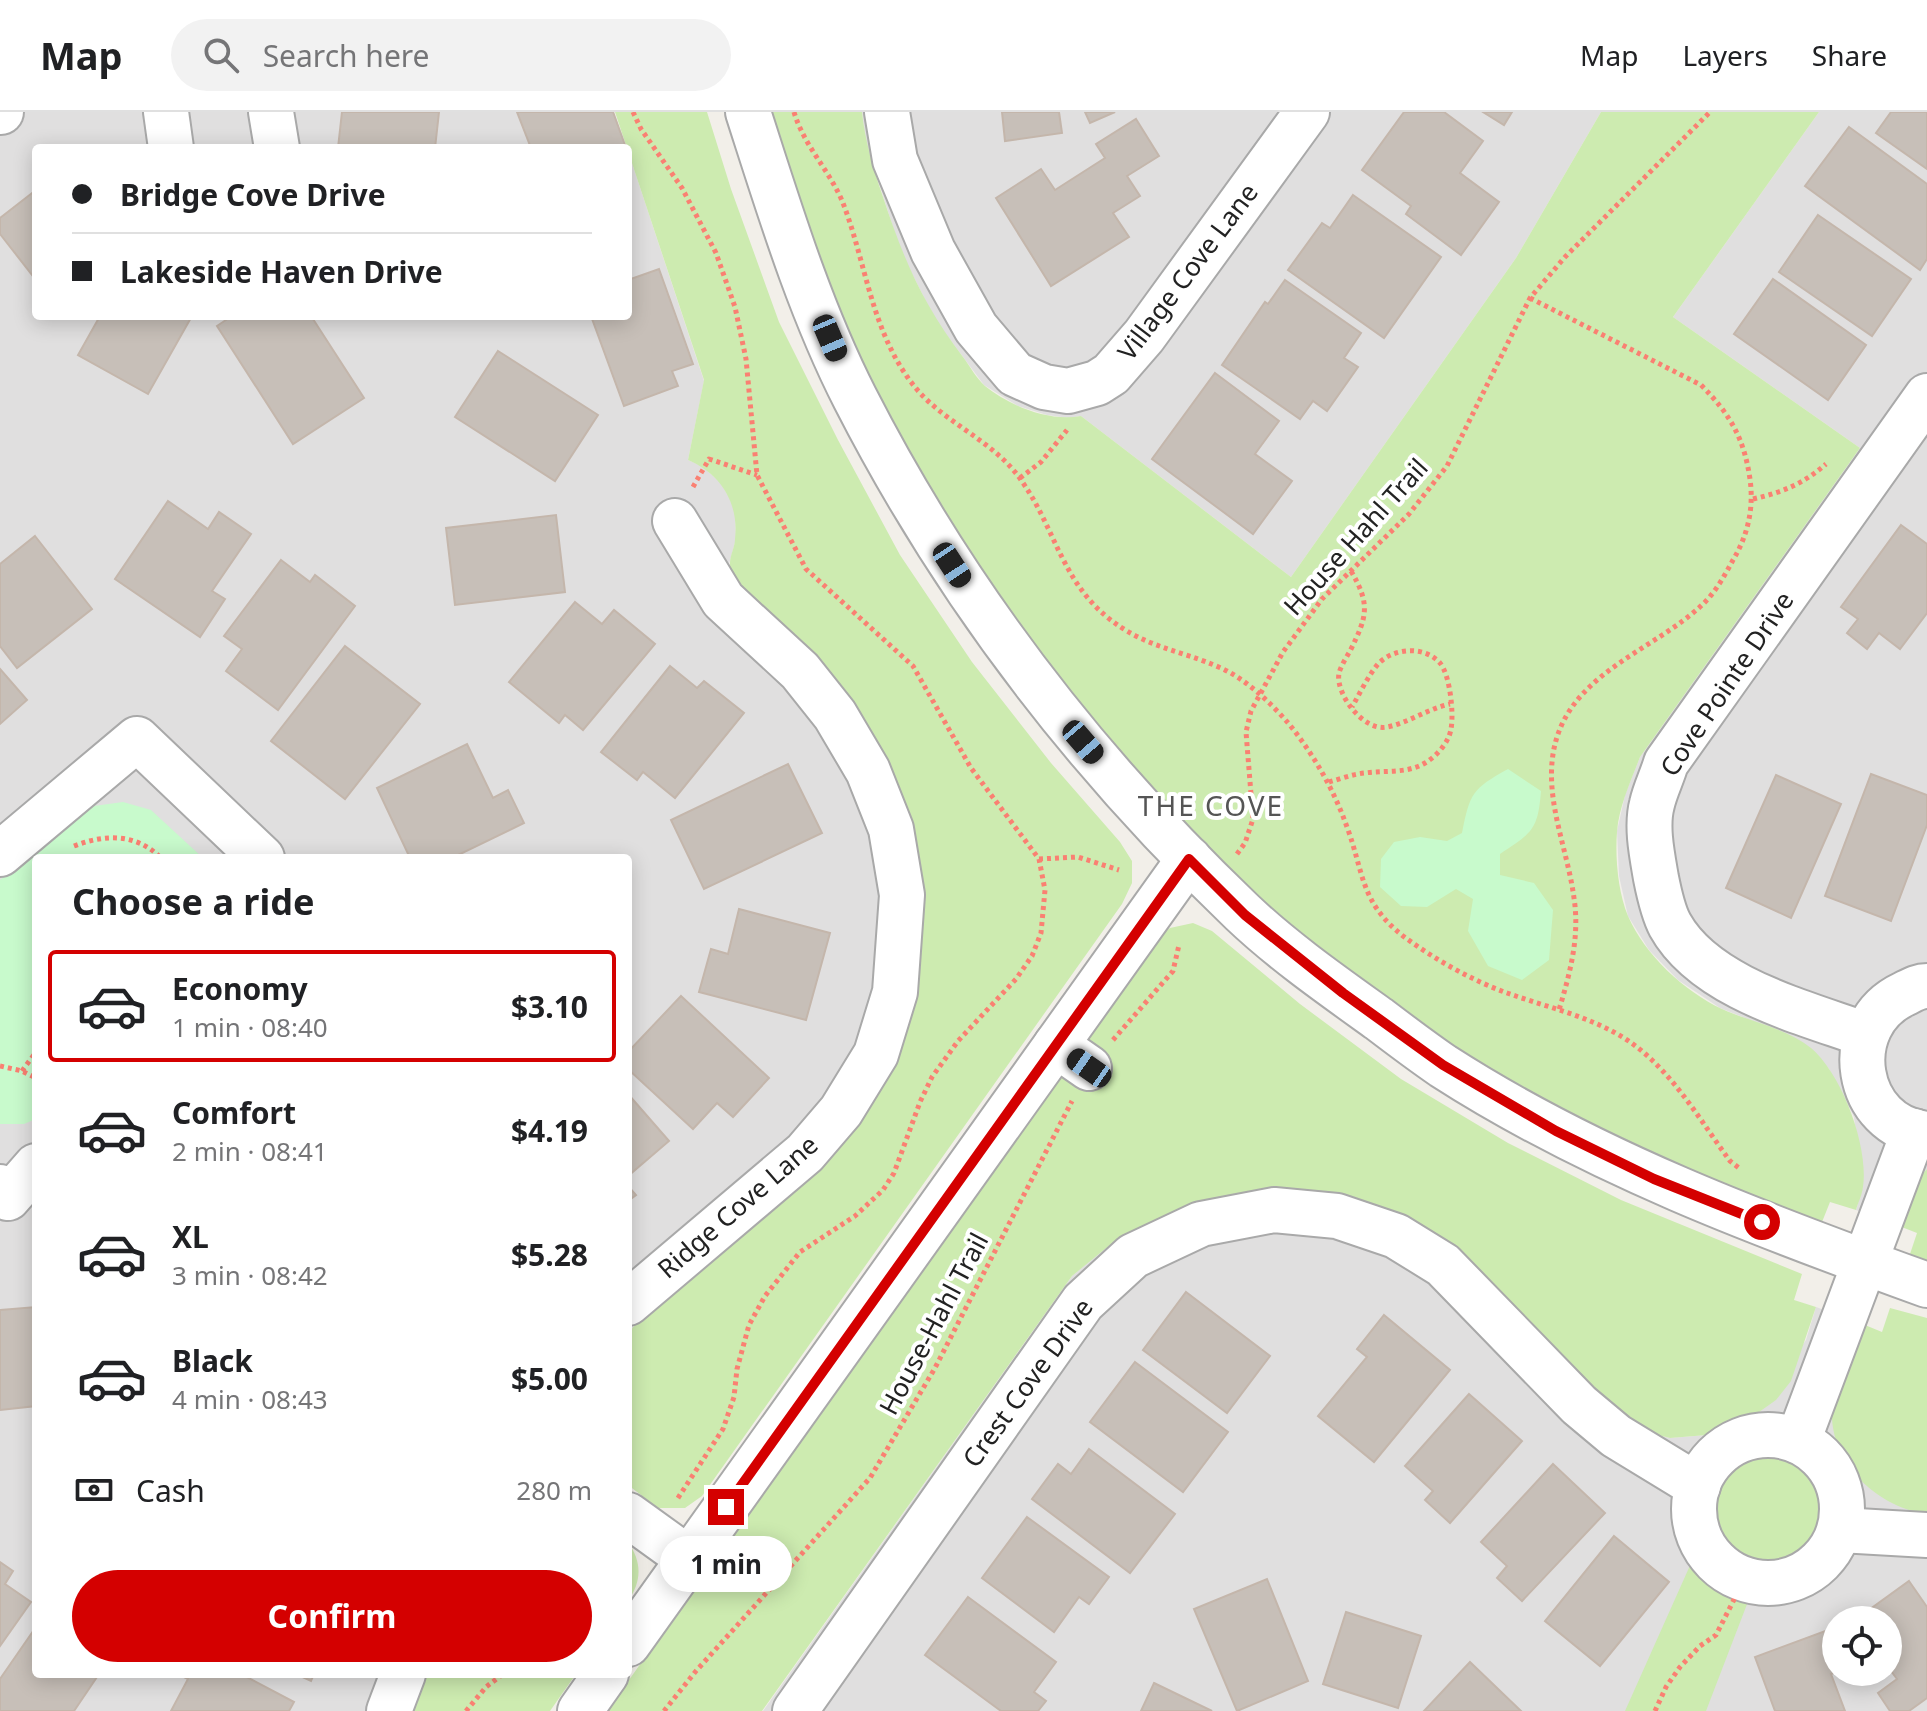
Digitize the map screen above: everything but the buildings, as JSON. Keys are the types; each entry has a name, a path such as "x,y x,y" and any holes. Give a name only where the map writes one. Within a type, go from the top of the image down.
{"street":[{"path":"166,112 170,144"},
{"path":"271,112 276,144"},
{"path":"748,112 795,255 853,394 909,498 981,609 1063,719 1143,812 1245,915 1343,993 1443,1065 1556,1131 1654,1179 1927,1285"},
{"path":"887,112 895,160 911,199 933,251 976,328 1015,374 1062,388"},
{"name":"Village Cove Lane","path":"1062,388 1097,383 1111,374 1144,336 1307,112"},
{"name":"Cove Pointe Drive","path":"1866,1035 1765,998 1727,979 1693,954 1670,925 1659,891 1652,852 1651,806 1666,763 1872,474 1913,445 1927,396"},
{"name":"Ridge Cove Lane","path":"632,1300 805,1153 841,1111 876,1054 895,992 902,895 891,829 868,771 835,715 800,671 723,600 675,521"},
{"path":"0,854 137,739 258,854"},
{"path":"632,1638 689,1559 1073,1057 1189,859"},
{"path":"1798,1441 1865,1263 1920,1133 1896,1123 1875,1103 1863,1076 1863,1043 1873,1019 1892,999 1920,986 1927,986"},
{"path":"0,1187 8,1198 32,1171"},
{"name":"Crest Cove Drive","path":"795,1711 1083,1302 1133,1256 1201,1224 1274,1210 1337,1216 1396,1236 1443,1265 1579,1405 1616,1436 1698,1486"},
{"path":"1753,1436 1787,1437 1798,1441 1815,1450 1833,1473 1843,1502 1840,1530 1828,1554 1809,1572 1785,1582 1759,1584 1744,1580 1712,1559 1698,1535 1694,1502 1702,1475 1721,1451 1753,1436"},
{"path":"641,1524 689,1559"},
{"path":"1840,1530 1927,1535"},
{"path":"389,1711 401,1678"},
{"path":"580,1711 603,1678"}],"path":[{"path":"633,112 641,129 682,188 716,253 735,307 746,359 757,475 806,569 913,666 971,768 1039,859 1045,890 1041,933 1032,956 1016,979 958,1041 932,1077 894,1173 883,1190 855,1216 800,1252 765,1296 749,1325 737,1369 734,1397 723,1429 641,1524"},
{"path":"794,112 799,129 841,199 880,326 912,384 944,415 992,450 1020,478 1075,584 1089,603 1142,641 1224,670 1259,694 1289,725 1329,782 1348,830 1368,898 1404,936 1462,973 1503,992 1601,1026 1627,1040 1685,1097 1730,1161 1745,1173"},
{"name":"House Hahl Trail","path":"1236,856 1245,843 1253,819 1246,732 1251,711 1283,652 1322,599 1409,514 1447,466 1530,298 1565,257 1710,112"},
{"path":"1530,298 1701,385 1721,405 1738,430 1753,499 1741,547 1724,577 1703,604 1585,690 1567,713 1557,738 1551,770 1557,827 1574,896 1576,931 1572,966 1559,1010"},
{"path":"1020,478 1041,462 1067,431 1091,418 1062,388"},
{"path":"1753,499 1782,492 1806,481 1839,449 1872,474"},
{"path":"675,521 709,459 757,475"},
{"path":"1350,571 1363,591 1365,610 1362,627 1339,672 1340,686 1352,707 1368,723 1388,727 1431,708 1450,704"},
{"path":"1329,782 1363,773 1403,772 1427,762 1444,746 1451,729 1450,686 1440,663 1423,652 1406,650 1392,654 1378,664 1352,707"},
{"path":"63,851 85,842 115,837 144,844 156,854"},
{"path":"1039,859 1078,857 1119,870"},
{"name":"House-Hahl Trail","path":"664,1711 696,1671 870,1478 935,1368 1073,1057 1173,971 1181,934"},
{"path":"22,1071 32,1057"},
{"path":"0,1066 32,1076"},
{"path":"1655,1711 1680,1667 1700,1646 1716,1635 1744,1580"},
{"path":"466,1711 498,1678"}],"shaded area":[{"path":"0,112 614,112 626,144 32,144 32,320 632,320 632,163 704,381 688,460 702,466 721,483 735,508 736,539 729,564 876,756 901,1033 632,1329 632,854 32,854 32,1678 415,1678 402,1711 0,1711"},
{"path":"862,112 1601,112 1516,258 1291,577 1081,416 1047,415 1018,406 984,385 936,321 901,252 865,140"},
{"path":"1819,112 1927,112 1927,1169 1908,1188 1894,1224 1856,1210 1863,1186 1854,1117 1829,1069 1811,1049 1790,1036 1720,1008 1678,980 1649,950 1628,916 1619,876 1617,831 1625,795 1640,757 1860,448 1673,317"},
{"path":"1281,1194 1341,1201 1642,1431 1670,1438 1707,1435 1728,1423 1752,1417 1806,1340 1816,1307 1860,1323 1927,1514 1927,1711 763,1711 1072,1276 1116,1239 1170,1213 1224,1196"}],"green space":[{"path":"615,112 707,112 779,322 900,555 972,662 1051,763 1120,842 1132,861 1132,883 1122,904 702,1496 685,1508 658,1508 632,1488 632,1328 644,1315 808,1177 918,889 738,593 730,567 735,542 731,502 710,473 688,460 704,380 632,163 632,144 626,144"},
{"path":"765,112 862,112 867,144 906,259 936,318 982,383 1006,400 1030,411 1056,417 1081,416 1291,577 1516,258 1601,112 1819,112 1673,317 1860,448 1640,757 1620,813 1616,853 1628,916 1655,958 1680,982 1722,1009 1801,1041 1811,1048 1833,1075 1851,1112 1862,1152 1863,1187 1856,1210 1830,1202 1820,1227 1768,1211 1503,1087 1232,885 1005,630 843,348"},
{"path":"1508,769 1541,791 1535,823 1526,835 1500,854 1500,875 1534,883 1553,910 1549,960 1522,980 1488,966 1468,931 1473,899 1456,889 1427,907 1401,906 1380,887 1381,859 1394,842 1420,837 1447,841 1462,833 1474,794"},
{"path":"123,802 151,810 199,854 32,854 32,1121 24,1124 0,1124 0,880 56,832 94,806"},
{"path":"1193,923 1212,931 1300,1004 1401,1079 1508,1143 1621,1200 1802,1274 1794,1300 1816,1307 1791,1381 1776,1400 1752,1417 1728,1423 1707,1435 1670,1438 1642,1431 1602,1403 1437,1249 1281,1194 1224,1196 1170,1213 1116,1240 1072,1276 762,1711 607,1711 1153,941 1170,928"},
{"path":"1927,1169 1927,1269 1909,1257 1917,1233 1894,1224 1908,1188"},
{"path":"1890,1308 1927,1318 1927,1514 1893,1504 1863,1483 1851,1469 1835,1437 1832,1419 1834,1395 1860,1323 1882,1332"},
{"path":"1769,1457 1789,1461 1806,1472 1817,1489 1821,1509 1817,1529 1806,1546 1789,1557 1769,1561 1749,1557 1732,1546 1721,1529 1717,1509 1721,1489 1732,1472 1749,1461"},
{"path":"632,1550 638,1564 636,1586 632,1594"},
{"path":"1692,1561 1716,1587 1749,1599 1706,1711 1625,1711"},
{"path":"415,1678 573,1678 550,1711 402,1711"}],"district":[{"name":"THE COVE","path":"1211,806"}],"route":[{"path":"726,1507 1189,859 1245,915 1343,993 1443,1065 1556,1131 1654,1179 1762,1222"}]}
